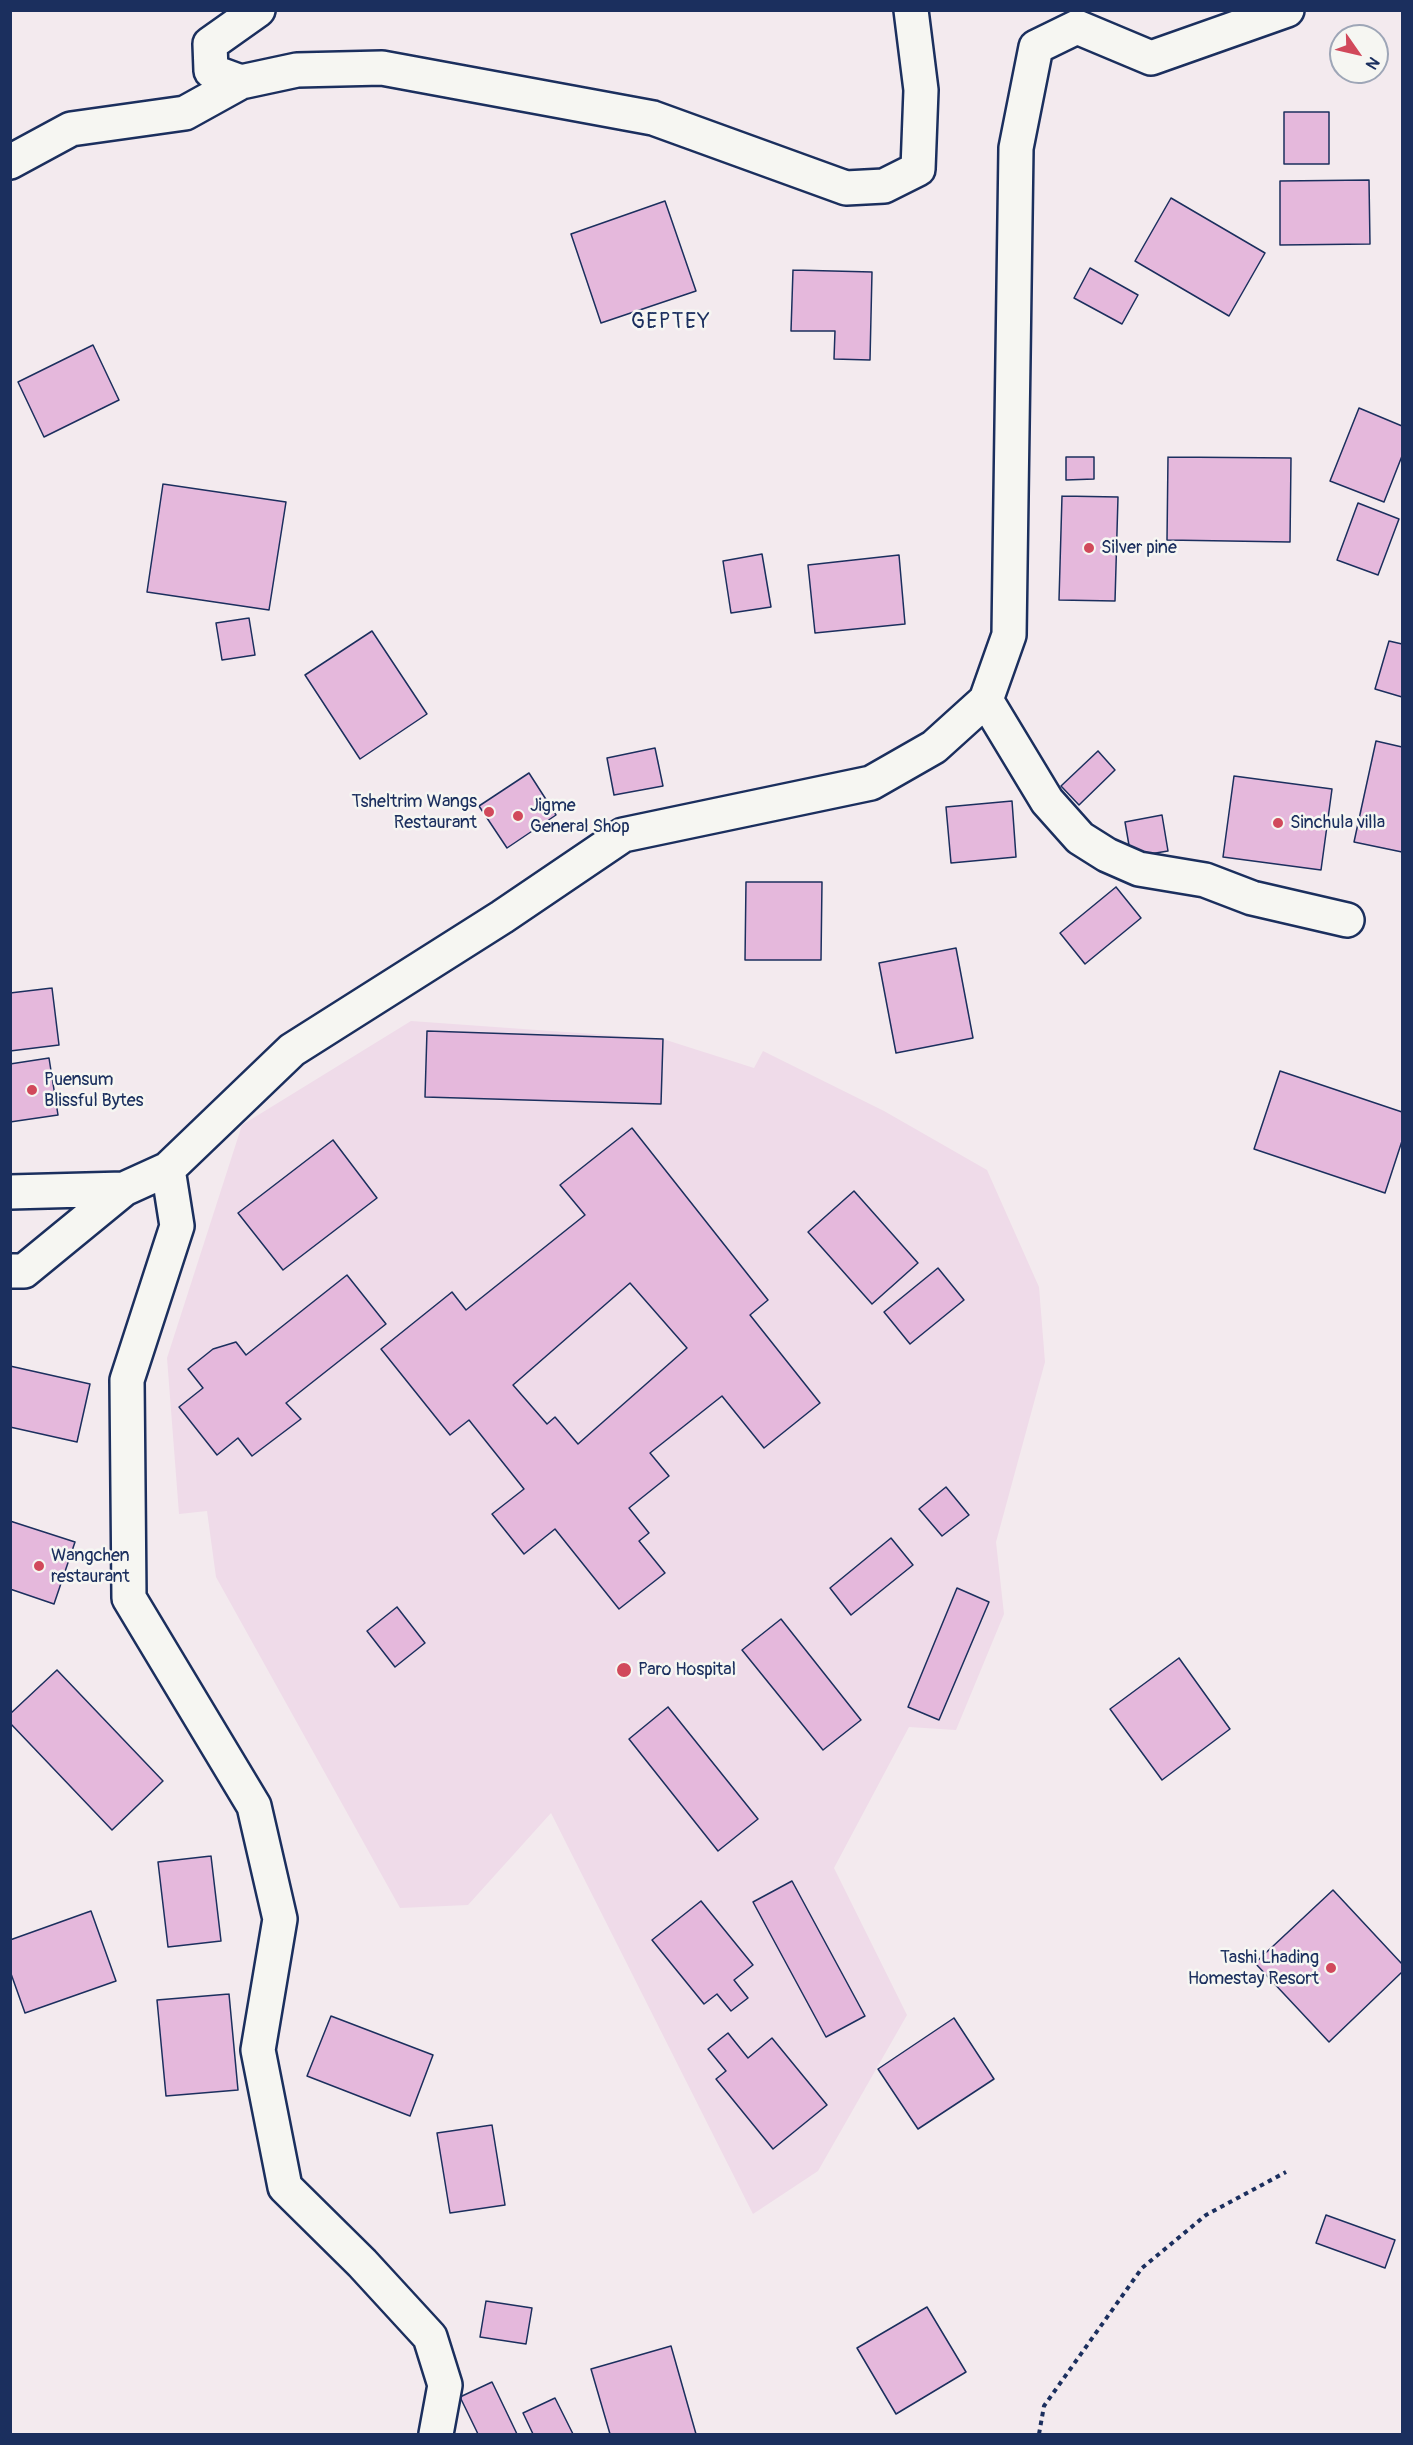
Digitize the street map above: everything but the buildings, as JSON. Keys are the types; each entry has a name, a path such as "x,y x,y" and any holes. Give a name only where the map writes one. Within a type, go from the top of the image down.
{"street":[{"path":"241,82 211,71 210,44 258,10"},
{"path":"10,162 71,129 184,113 241,82 297,70 382,68 653,118 846,188 884,186 918,169 921,90 911,10"},
{"path":"10,1271 24,1271 124,1189 168,1168 292,1050 502,917 623,835 872,783 934,747 986,700 1009,635 1016,148 1035,47 1077,27 1151,58 1287,10"},
{"path":"986,700 1047,801 1080,838 1107,855 1139,869 1205,880 1252,898 1347,920"},
{"path":"168,1168 177,1226 126,1380 129,1598 254,1806 280,1919 258,2050 285,2187 362,2263 430,2337 445,2385 436,2434"},
{"path":"10,1192 124,1189"}],"path":[{"path":"1039,2434 1044,2406 1142,2268 1206,2216 1286,2172"}],"shaded area":[{"name":"Paro Hospital","path":"411,1021 663,1039 754,1068 763,1051 884,1111 987,1170 1039,1287 1045,1362 996,1542 1004,1614 956,1730 909,1727 834,1868 907,2015 818,2171 753,2214 551,1813 468,1905 400,1908 216,1577 207,1511 179,1514 167,1358 242,1125"}],"place":[{"name":"Silver pine","path":"1089,548"},
{"name":"Tsheltrim Wangs Restaurant","path":"489,812"},
{"name":"Jigme General Shop","path":"518,816"},
{"name":"Sinchula villa","path":"1278,823"},
{"name":"Puensum Blissful Bytes","path":"32,1090"},
{"name":"Wangchen restaurant","path":"39,1566"},
{"name":"Paro Hospital","path":"624,1670"},
{"name":"Tashi Lhading Homestay Resort","path":"1331,1968"}],"district":[{"name":"GEPTEY","path":"671,323"}]}
